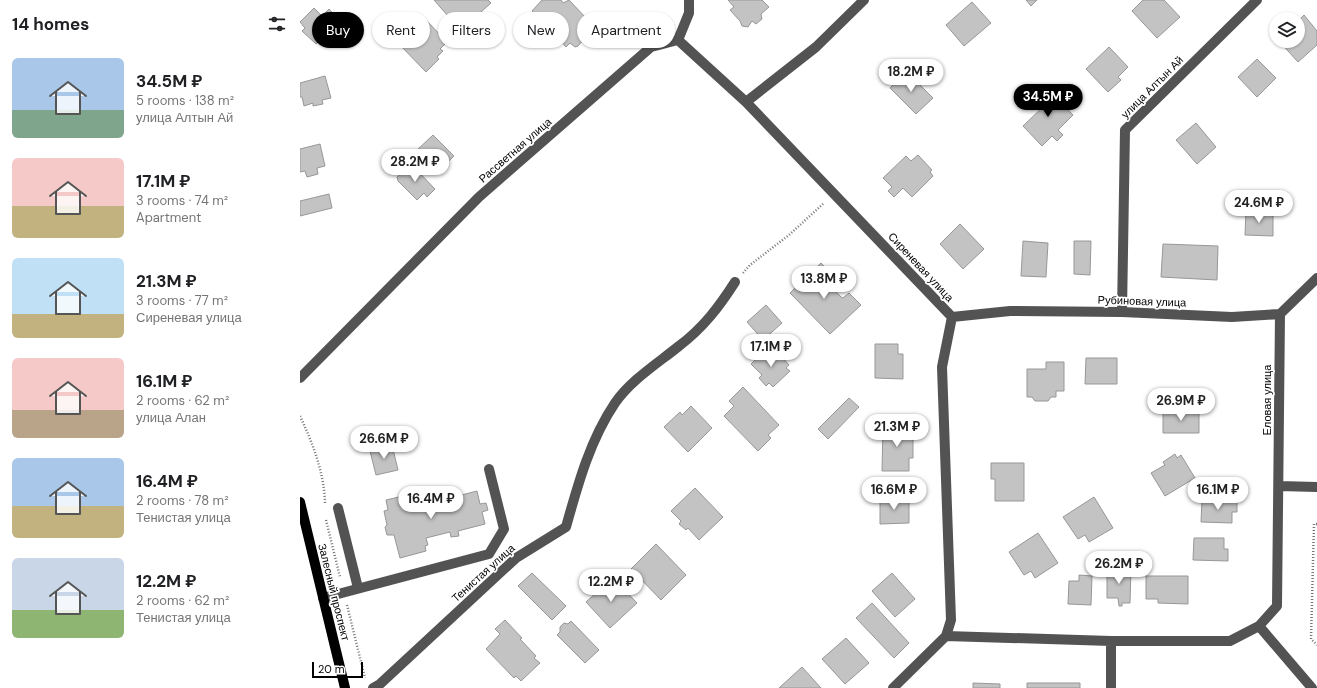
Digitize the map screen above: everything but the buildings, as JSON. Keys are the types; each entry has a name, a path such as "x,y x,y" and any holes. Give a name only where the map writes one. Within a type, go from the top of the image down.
{"main road":[{"name":"Залесный проспект","path":"300,502 345,688"}],"street":[{"path":"678,40 688,13 689,0"},
{"path":"746,102 816,47 864,0"},
{"name":"улица Алтын Ай","path":"1122,312 1125,130 1257,0"},
{"name":"Сиреневая улица","path":"678,40 746,102 952,317 942,367 951,620 946,636"},
{"name":"Рассветная улица","path":"300,378 479,196 652,47 678,40"},
{"path":"1280,314 1317,278"},
{"name":"Тенистая улица","path":"373,688 380,684 516,558 566,527 586,460 616,402 645,372 680,345 713,315 735,282"},
{"name":"Рубиновая улица","path":"952,317 1010,311 1122,312 1232,317 1280,314"},
{"name":"Еловая улица","path":"1259,626 1277,606 1280,314"},
{"path":"324,598 489,554 504,529 489,470"},
{"path":"1279,486 1317,487"},
{"path":"338,508 358,588"},
{"path":"893,688 946,636 1111,641 1230,641 1259,626 1312,688"},
{"path":"1111,641 1111,688"}],"path":[{"path":"735,282 750,266 789,235 835,194"},
{"path":"1317,524 1314,524 1311,639 1317,645"},
{"path":"1313,573 1317,578"}]}
